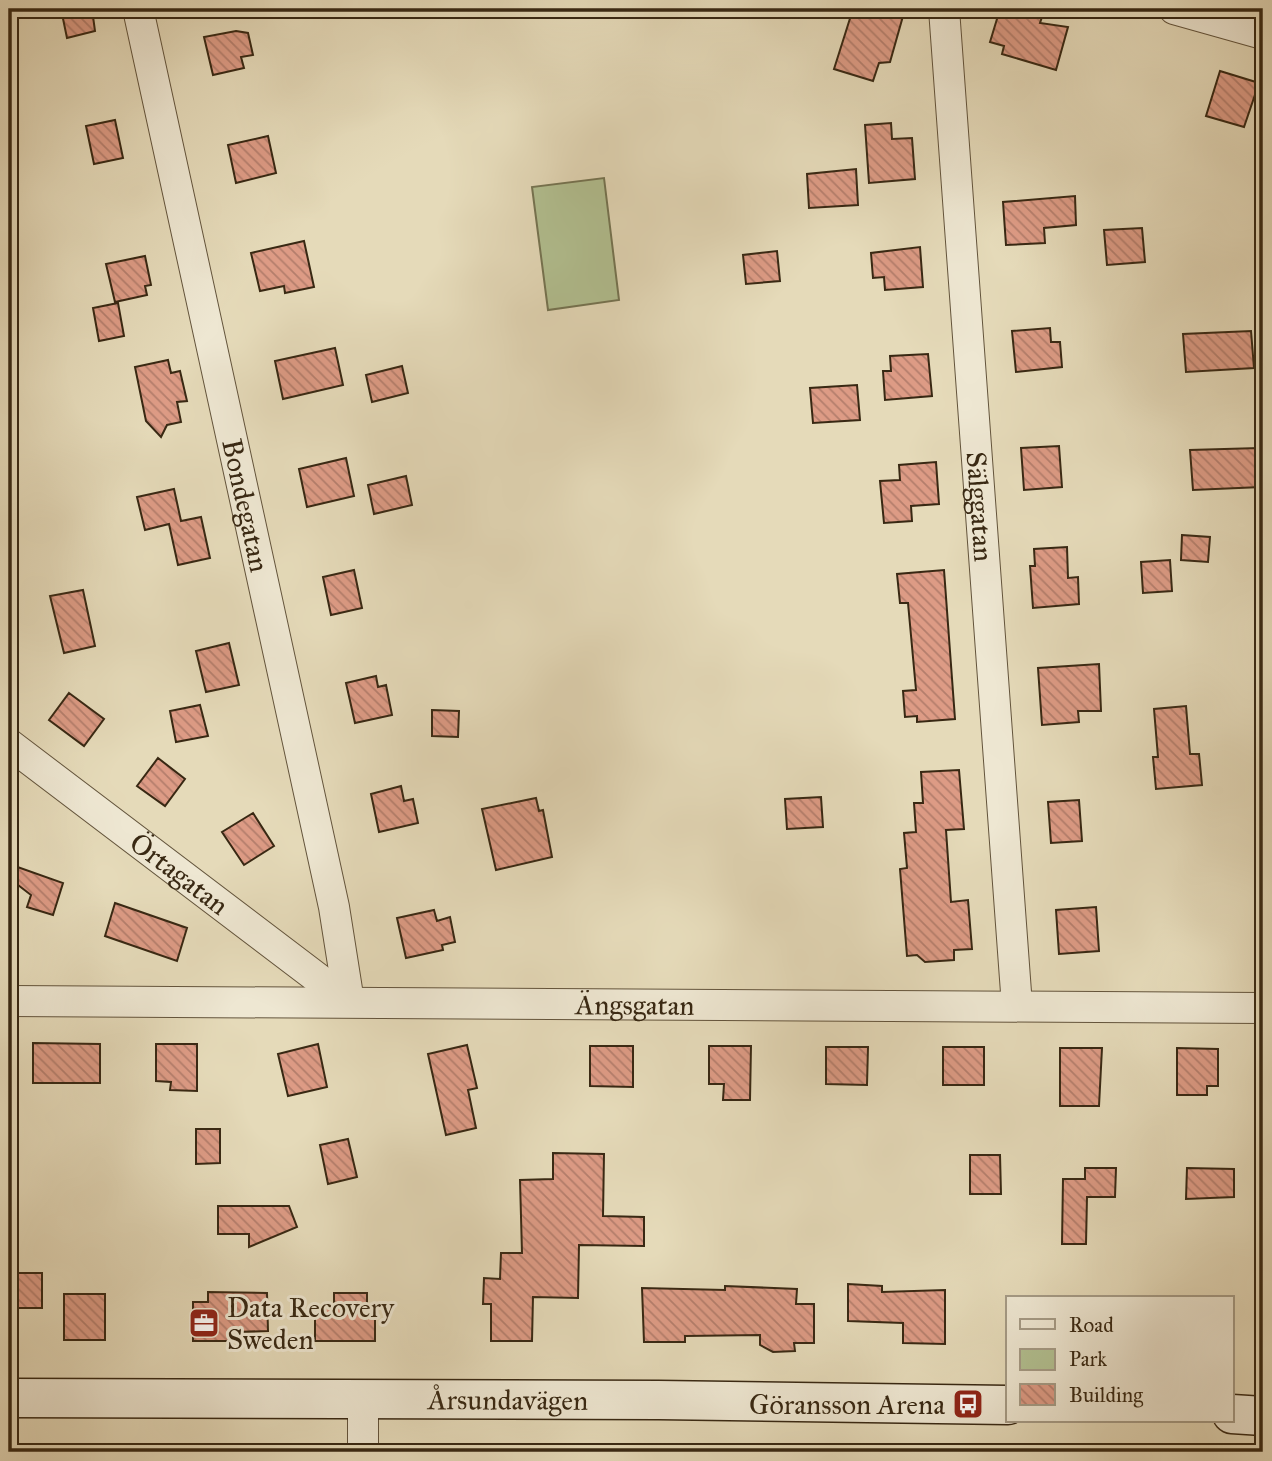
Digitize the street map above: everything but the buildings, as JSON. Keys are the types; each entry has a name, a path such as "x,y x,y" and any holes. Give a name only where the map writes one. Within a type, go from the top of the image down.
{"main road":[{"name":"Årsundavägen","path":"9,1398 363,1398 1006,1405"},
{"path":"1234,1415 1263,1416"}],"street":[{"name":"Bondegatan","path":"138,9 328,880 349,1002"},
{"name":"Sälggatan","path":"944,9 1017,1006"},
{"path":"1174,9 1263,34"},
{"name":"Örtagatan","path":"9,744 349,1002"},
{"name":"Ängsgatan","path":"9,1001 1263,1007"},
{"path":"363,1398 363,1452"}],"green space":[{"path":"604,178 619,300 548,310 532,187"}],"place":[{"name":"Data Recovery Sweden","path":"204,1323"},
{"name":"Göransson Arena","path":"968,1404"}]}
